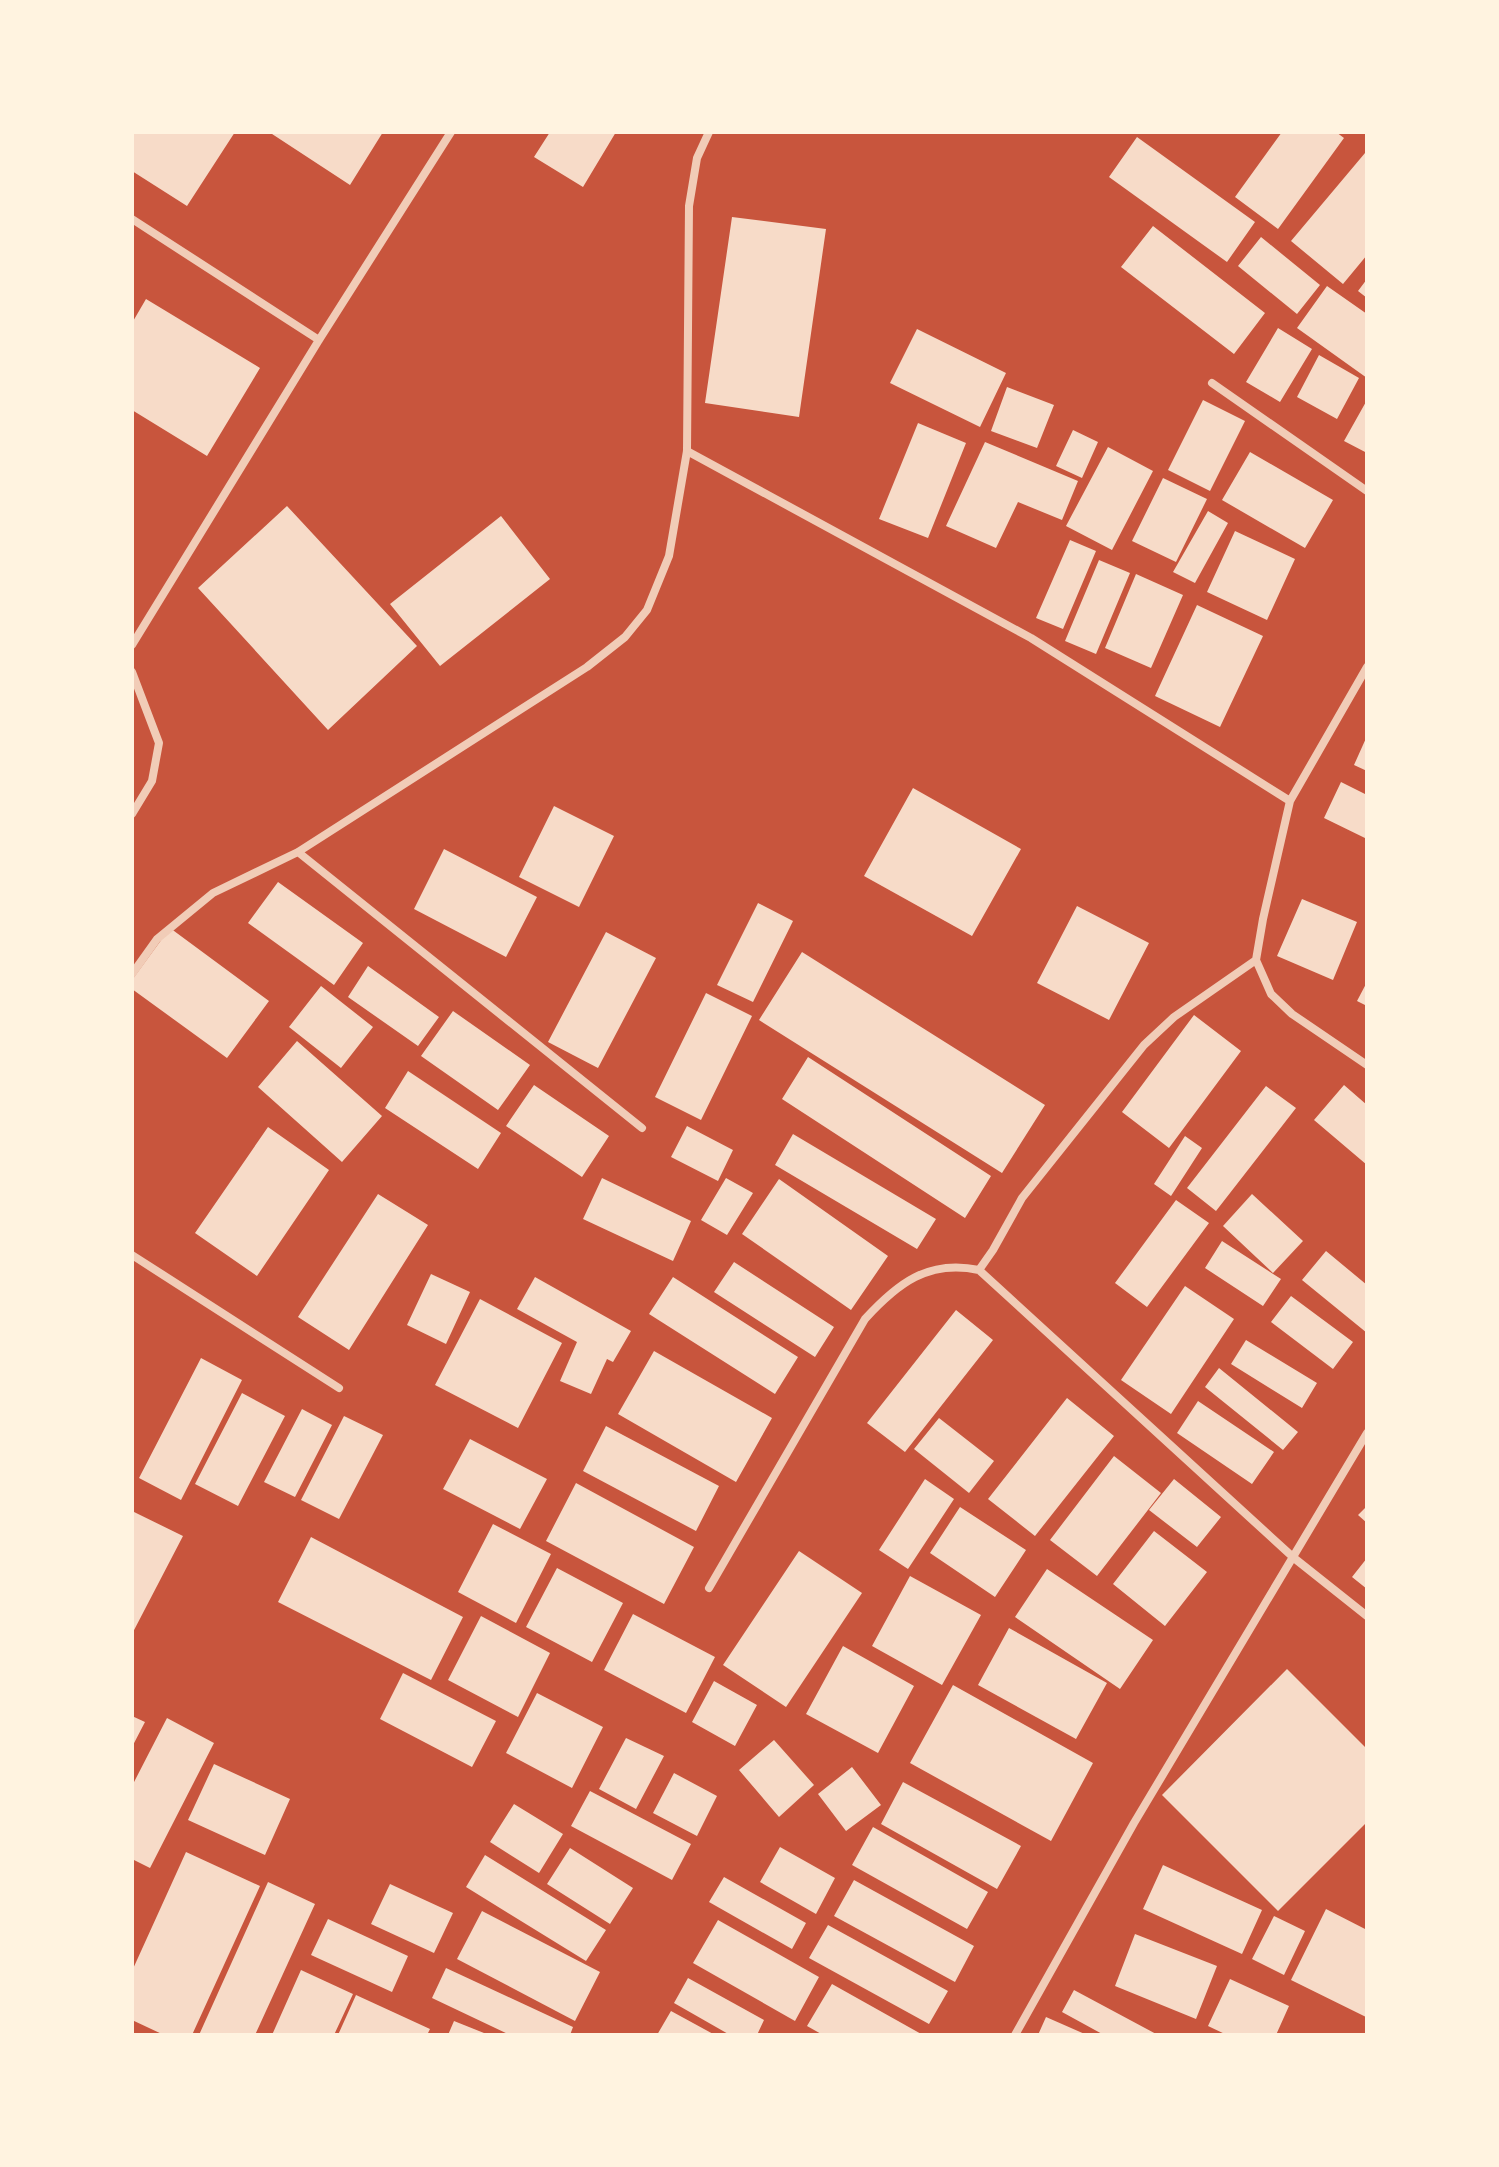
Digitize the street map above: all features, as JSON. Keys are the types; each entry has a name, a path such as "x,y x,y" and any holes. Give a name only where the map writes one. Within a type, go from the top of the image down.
{"street":[{"path":"132,645 451,132"},
{"path":"132,974 157,939 213,893 298,852 587,667 625,637 647,610 669,556 687,451 689,206 697,158 709,132"},
{"path":"132,219 319,340"},
{"path":"1212,383 1367,491"},
{"path":"687,451 1031,638 1290,801"},
{"path":"1367,667 1290,801 1256,960 1271,994 1292,1014 1367,1065"},
{"path":"132,672 159,743 152,781 132,814"},
{"path":"298,852 642,1128"},
{"path":"979,1270 1022,1198 1144,1045 1174,1017 1256,960"},
{"path":"132,1255 339,1388"},
{"path":"709,1588 865,1319 892,1289 916,1276 959,1265 979,1270 1294,1558 1367,1616"},
{"path":"1015,2035 1134,1823 1367,1433"}],"building":[{"path":"132,132 235,132 187,206 132,171"},
{"path":"269,132 383,132 350,185"},
{"path":"550,132 616,132 583,187 534,157"},
{"path":"1282,132 1336,132 1344,138 1278,229 1235,197"},
{"path":"1137,137 1255,222 1227,262 1109,177"},
{"path":"1365,153 1367,255 1343,284 1291,241"},
{"path":"732,217 826,229 799,417 705,403"},
{"path":"1153,226 1265,313 1234,354 1121,267"},
{"path":"1261,237 1320,285 1297,314 1238,266"},
{"path":"1367,279 1367,298 1358,291"},
{"path":"1327,286 1367,314 1367,378 1297,328"},
{"path":"146,299 260,368 207,456 132,410 132,323"},
{"path":"1278,328 1312,349 1280,402 1246,382"},
{"path":"917,329 1006,373 980,427 890,383"},
{"path":"1319,355 1359,378 1337,419 1297,397"},
{"path":"1007,387 1054,405 1037,448 991,431"},
{"path":"1203,400 1245,421 1210,491 1168,470"},
{"path":"1367,400 1367,453 1344,441"},
{"path":"918,423 966,443 928,538 879,519"},
{"path":"1073,430 1098,442 1082,478 1056,466"},
{"path":"985,442 1078,481 1062,520 1018,502 996,548 946,526"},
{"path":"1108,447 1153,471 1112,550 1066,526"},
{"path":"1250,452 1333,500 1305,548 1222,500"},
{"path":"1163,478 1207,499 1176,562 1132,541"},
{"path":"287,506 417,646 328,730 198,588"},
{"path":"1208,511 1228,523 1195,583 1173,572"},
{"path":"501,516 550,579 440,666 390,604"},
{"path":"1235,531 1295,559 1267,620 1207,592"},
{"path":"1070,540 1096,551 1063,629 1036,618"},
{"path":"1099,560 1130,573 1096,654 1065,641"},
{"path":"1136,574 1183,595 1151,668 1105,648"},
{"path":"1197,605 1263,636 1220,727 1155,696"},
{"path":"1367,736 1367,771 1354,765"},
{"path":"1341,782 1367,795 1367,839 1324,818"},
{"path":"913,788 1021,849 972,936 864,876"},
{"path":"554,806 614,836 579,907 519,877"},
{"path":"444,849 537,897 506,957 414,909"},
{"path":"278,882 363,943 334,985 248,923"},
{"path":"1302,899 1357,922 1333,980 1277,956"},
{"path":"758,903 793,921 753,1002 717,985"},
{"path":"1077,906 1149,943 1109,1020 1037,983"},
{"path":"170,928 269,1001 227,1058 132,989 132,980"},
{"path":"606,932 656,958 598,1068 548,1042"},
{"path":"802,952 1045,1105 1002,1173 759,1020"},
{"path":"368,966 439,1017 418,1046 348,997"},
{"path":"1367,982 1367,1006 1357,1001"},
{"path":"321,986 373,1027 341,1068 289,1027"},
{"path":"706,993 752,1016 701,1120 655,1097"},
{"path":"453,1011 530,1065 498,1110 421,1056"},
{"path":"1194,1015 1241,1051 1169,1148 1122,1112"},
{"path":"297,1041 382,1116 342,1162 258,1087"},
{"path":"808,1057 991,1176 965,1218 782,1099"},
{"path":"408,1071 501,1133 478,1169 385,1108"},
{"path":"534,1085 609,1136 582,1177 506,1126"},
{"path":"1344,1085 1367,1105 1367,1165 1314,1120"},
{"path":"1266,1086 1296,1108 1216,1211 1187,1188"},
{"path":"687,1126 733,1150 718,1181 671,1157"},
{"path":"268,1127 329,1170 257,1276 195,1233"},
{"path":"793,1134 936,1219 917,1249 775,1165"},
{"path":"1185,1136 1202,1148 1171,1196 1154,1184"},
{"path":"602,1178 691,1221 673,1261 583,1219"},
{"path":"726,1178 753,1193 727,1235 701,1220"},
{"path":"779,1179 888,1256 851,1310 742,1234"},
{"path":"378,1194 428,1225 349,1350 298,1317"},
{"path":"1252,1194 1303,1241 1273,1273 1223,1226"},
{"path":"1176,1200 1209,1223 1147,1307 1115,1283"},
{"path":"1222,1241 1281,1279 1263,1306 1205,1268"},
{"path":"1326,1251 1367,1285 1367,1333 1302,1280"},
{"path":"734,1262 834,1327 815,1357 714,1292"},
{"path":"431,1274 470,1292 446,1344 407,1325"},
{"path":"535,1277 631,1331 613,1362 607,1359 591,1394 560,1381 577,1342 517,1309"},
{"path":"673,1277 798,1357 775,1394 649,1314"},
{"path":"1185,1286 1234,1319 1171,1414 1121,1380"},
{"path":"1291,1296 1353,1342 1333,1369 1271,1322"},
{"path":"480,1299 562,1343 518,1428 435,1385"},
{"path":"956,1310 993,1340 905,1452 867,1423"},
{"path":"1246,1340 1317,1383 1302,1408 1231,1364"},
{"path":"654,1351 772,1418 736,1482 618,1414"},
{"path":"201,1358 242,1380 181,1500 139,1478"},
{"path":"1219,1368 1298,1432 1283,1450 1205,1387"},
{"path":"242,1393 285,1416 238,1506 195,1484"},
{"path":"1067,1398 1114,1436 1035,1536 988,1499"},
{"path":"1198,1401 1274,1452 1252,1484 1177,1433"},
{"path":"302,1409 332,1425 295,1497 264,1482"},
{"path":"344,1416 383,1435 339,1519 301,1500"},
{"path":"939,1418 994,1461 969,1493 914,1449"},
{"path":"606,1426 719,1486 696,1531 583,1471"},
{"path":"470,1439 547,1479 520,1529 443,1489"},
{"path":"1114,1456 1161,1493 1097,1576 1050,1540"},
{"path":"925,1479 954,1499 908,1569 879,1550"},
{"path":"1174,1479 1221,1517 1197,1547 1149,1510"},
{"path":"576,1483 694,1547 664,1604 546,1541"},
{"path":"1367,1506 1367,1523 1358,1515"},
{"path":"960,1507 1026,1550 995,1597 930,1553"},
{"path":"132,1511 183,1536 132,1634"},
{"path":"493,1524 551,1554 516,1623 458,1592"},
{"path":"1154,1531 1207,1572 1165,1626 1113,1584"},
{"path":"311,1537 463,1617 431,1680 278,1602"},
{"path":"799,1551 862,1593 786,1707 723,1665"},
{"path":"1367,1558 1367,1589 1352,1577"},
{"path":"557,1568 623,1603 592,1662 526,1627"},
{"path":"1047,1569 1153,1640 1120,1689 1015,1617"},
{"path":"910,1576 981,1615 942,1685 872,1646"},
{"path":"633,1614 715,1657 686,1713 604,1670"},
{"path":"481,1616 550,1653 518,1717 448,1680"},
{"path":"1009,1628 1107,1683 1076,1739 978,1685"},
{"path":"843,1646 914,1686 878,1753 806,1714"},
{"path":"1287,1669 1367,1749 1367,1822 1278,1911 1162,1795"},
{"path":"403,1673 496,1721 472,1767 380,1719"},
{"path":"714,1681 757,1705 735,1746 692,1722"},
{"path":"953,1685 1093,1763 1051,1841 910,1763"},
{"path":"537,1693 603,1727 572,1788 506,1753"},
{"path":"132,1716 145,1722 132,1747"},
{"path":"167,1718 214,1743 150,1868 132,1859 132,1786"},
{"path":"626,1738 664,1756 636,1809 599,1789"},
{"path":"774,1740 814,1785 779,1817 739,1770"},
{"path":"214,1764 290,1799 265,1855 188,1820"},
{"path":"852,1767 881,1805 846,1831 818,1794"},
{"path":"674,1773 717,1796 697,1836 653,1813"},
{"path":"903,1782 1021,1846 997,1889 881,1824"},
{"path":"590,1791 691,1844 672,1880 571,1826"},
{"path":"514,1804 563,1834 539,1873 490,1842"},
{"path":"873,1827 988,1892 967,1929 852,1865"},
{"path":"780,1847 835,1878 816,1914 760,1882"},
{"path":"570,1848 633,1888 610,1924 547,1884"},
{"path":"186,1852 260,1886 192,2035 164,2035 132,2020 132,1971"},
{"path":"485,1855 606,1930 586,1961 466,1887"},
{"path":"1163,1865 1262,1910 1242,1954 1143,1909"},
{"path":"724,1877 806,1923 792,1949 709,1902"},
{"path":"854,1880 974,1946 955,1982 834,1916"},
{"path":"268,1882 315,1904 255,2035 199,2035"},
{"path":"390,1884 453,1913 434,1953 371,1924"},
{"path":"1326,1909 1367,1930 1366,2017 1291,1980"},
{"path":"482,1911 600,1972 575,2021 457,1959"},
{"path":"1274,1916 1305,1931 1284,1975 1252,1959"},
{"path":"328,1919 408,1956 392,1992 311,1955"},
{"path":"718,1920 819,1977 795,2021 693,1963"},
{"path":"828,1925 948,1991 929,2024 809,1958"},
{"path":"1135,1934 1217,1966 1196,2019 1115,1986"},
{"path":"446,1968 573,2027 570,2035 510,2035 432,1998"},
{"path":"301,1970 353,1994 334,2035 272,2035"},
{"path":"688,1978 764,2020 757,2035 730,2035 674,2003"},
{"path":"1230,1979 1289,2006 1276,2035 1227,2035 1208,2026"},
{"path":"832,1984 923,2035 823,2035 807,2026"},
{"path":"1074,1990 1158,2035 1104,2035 1062,2012"},
{"path":"356,1995 430,2029 427,2035 338,2035"},
{"path":"671,2011 715,2035 657,2035"},
{"path":"1046,2017 1087,2035 1038,2035"},
{"path":"454,2021 489,2035 448,2035"}]}
